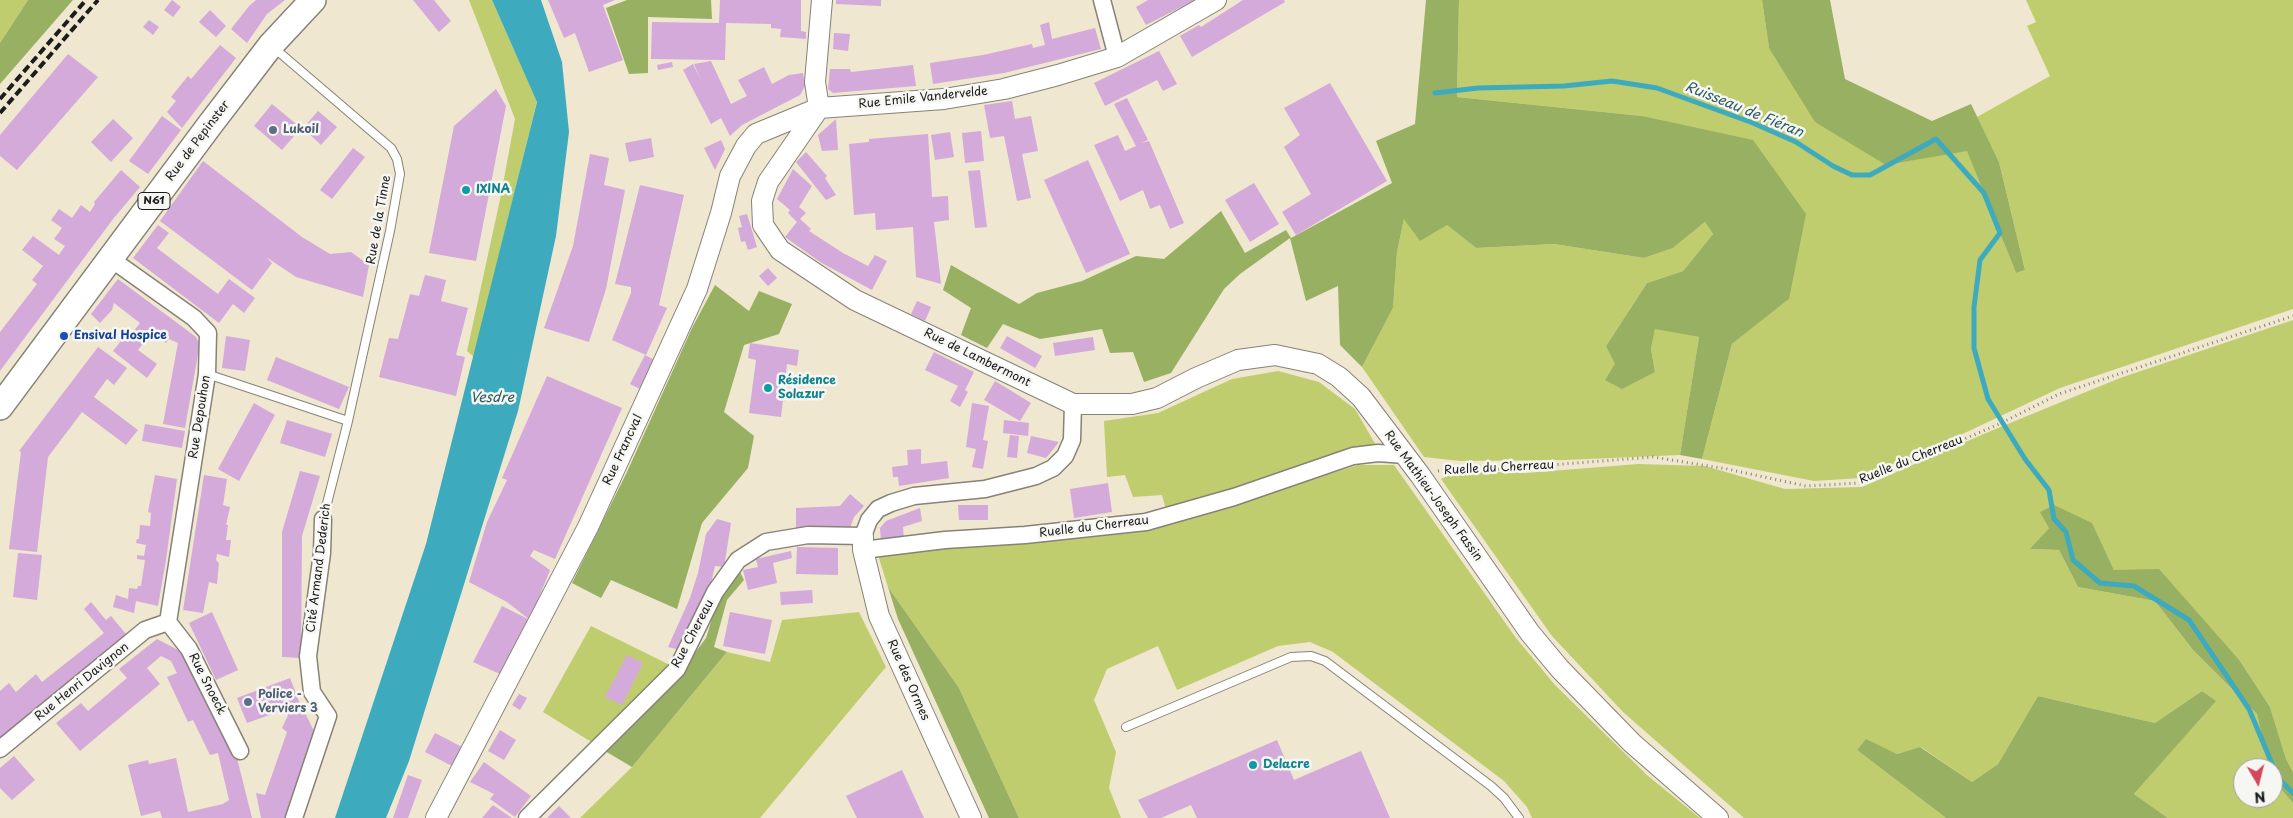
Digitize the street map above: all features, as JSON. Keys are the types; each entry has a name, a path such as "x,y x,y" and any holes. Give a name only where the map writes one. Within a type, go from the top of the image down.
{"main road":[{"name":"Rue de Pepinster","path":"0,407 271,46 313,0"}],"street":[{"path":"819,108 815,82 822,0"},
{"path":"1102,0 1117,57"},
{"name":"Rue Emile Vandervelde","path":"819,108 944,99 1004,89 1117,57 1216,0"},
{"name":"Rue de Lambermont","path":"819,108 768,182 762,201 763,225 780,250 855,300 1073,404"},
{"name":"Rue Francval","path":"436,818 588,527 694,297 721,213 730,176 746,146 756,134 819,108"},
{"name":"Rue Depouhon","path":"111,259 194,318 208,334 207,374 168,622"},
{"name":"Rue Mathieu-Joseph Fassin","path":"1073,404 1132,404 1157,398 1196,378 1238,360 1275,355 1318,364 1339,377 1362,397 1420,475 1530,632 1560,669 1632,743 1718,818"},
{"path":"863,543 869,520 878,510 891,503 914,496 1011,484 1053,468 1065,456 1072,440 1073,404"},
{"name":"Ruelle du Cherreau","path":"863,543 1026,535 1146,522 1234,497 1352,456 1378,453 1405,455"},
{"name":"Cité Armand Dederich","path":"294,818 328,716 312,692 308,656 322,553 323,519"},
{"name":"Rue Chereau","path":"527,818 676,669 715,592 738,560 766,542 808,534 863,543"},
{"name":"Rue des Ormes","path":"863,543 879,616 971,818"},
{"name":"Rue Henri Davignon","path":"0,749 145,630 168,622"},
{"name":"Rue Snoeck","path":"168,622 189,649 240,751"}],"lane":[{"name":"Rue de la Tinne","path":"271,46 391,148 398,159 400,174 390,231 348,421"},
{"path":"207,374 348,421"},
{"name":"Cité Armand Dederich","path":"323,519 348,421"},
{"path":"1126,727 1291,657 1311,656 1325,661 1491,786 1504,798 1519,818"}],"path":[{"name":"Ruelle du Cherreau","path":"1420,475 1455,468 1498,469 1653,458 1727,469 1806,486 1860,483 1997,425 2059,394 2293,316"}],"green space":[{"path":"0,0 28,0 0,43"},
{"path":"28,0 73,0 0,84 0,43"},
{"path":"469,0 492,0 537,101 474,357 467,351 501,195 515,119"},
{"path":"627,0 711,0 712,19 648,17 648,73 629,74 606,8"},
{"path":"1426,0 1459,0 1457,97 1642,116 1753,140 1806,214 1789,299 1732,344 1702,459 1680,455 1699,337 1655,329 1651,349 1655,372 1622,389 1605,380 1615,364 1606,346 1647,283 1683,271 1713,234 1705,222 1673,248 1644,258 1554,244 1476,248 1447,225 1420,241 1404,219 1397,252 1393,308 1362,367 1340,345 1338,286 1306,301 1290,238 1240,274 1224,289 1171,373 1144,382 1133,352 1110,353 1102,329 1040,339 1003,324 987,348 961,335 971,308 943,290 951,265 1019,304 1037,293 1082,281 1136,256 1164,259 1221,211 1245,253 1286,230 1291,238 1392,183 1376,141 1415,124"},
{"path":"1459,0 1762,0 1769,48 1886,165 1967,150 2016,273 2025,270 1999,162 1977,117 2050,76 2027,26 2036,22 2026,0 2293,0 2293,309 2060,388 1952,439 1861,478 1814,481 1702,459 1732,344 1789,299 1642,116 1457,97"},
{"path":"1762,0 1830,0 1845,79 1932,121 1971,104 1999,162 2025,270 2016,273 1967,151 1886,165 1815,122 1769,48"},
{"path":"1404,219 1447,225 1476,248 1554,244 1644,258 1673,248 1705,222 1713,234 1683,271 1647,283 1606,346 1655,372 1651,349 1655,328 1699,337 1680,455 1565,460 1460,461 1424,457 1362,367 1393,308 1397,252"},
{"path":"715,285 749,311 759,291 792,304 779,334 744,345 724,412 754,436 748,468 702,523 677,609 611,580 601,598 572,583 627,472 692,328"},
{"path":"2293,320 2293,772 2286,759 2270,707 2240,661 2114,570 2092,524 2049,528 2031,549 2059,550 2078,587 2155,601 2193,650 2257,714 2267,758 2233,758 2233,808 2283,808 2283,792 2293,803 2293,818 2168,818 2134,794 2215,701 2202,691 2155,723 2038,696 1998,764 1972,782 1921,747 1897,754 1866,740 1857,750 1946,818 1744,818 1623,712 1552,636 1441,479 1458,471 1526,473 1638,464 1705,466 1785,489 1862,487 1993,430 2120,378"},
{"path":"1278,371 1319,382 1355,409 1377,447 1166,510 1162,495 1133,497 1125,475 1107,477 1104,421 1158,413 1232,379"},
{"path":"1358,465 1394,465 1516,638 1555,685 1648,776 1700,818 1532,818 1527,807 1504,781 1333,652 1310,642 1278,646 1177,690 1158,646 1107,669 1094,700 1116,752 1109,788 1121,818 1019,818 959,688 888,587 877,552 1183,520"},
{"path":"2054,505 2092,523 2114,570 2159,569 2240,661 2270,707 2286,759 2293,772 2293,803 2283,792 2283,758 2267,758 2257,714 2193,650 2155,601 2078,587 2059,550 2030,549 2049,528 2040,512"},
{"path":"739,570 744,580 727,600 714,647 727,652 632,767 605,751 670,687 706,638 719,596"},
{"path":"888,587 959,688 1019,818 989,818 898,619"},
{"path":"859,612 886,667 760,818 580,818 632,767 727,652 770,662 782,620"},
{"path":"591,626 670,665 593,743 543,712"},
{"path":"2202,691 2216,701 2134,794 2168,818 1946,818 1857,750 1866,739 1897,754 1920,747 1972,782 1998,764 2038,696 2155,723"}],"water":[{"name":"Vesdre","path":"492,0 541,0 562,62 569,132 556,236 518,411 409,761 386,818 335,818 426,544 537,102"}],"building":[{"path":"172,0 181,7 173,17 164,10"},
{"path":"256,0 285,0 267,14 247,43 231,29"},
{"path":"413,0 434,0 451,21 439,32"},
{"path":"548,0 615,0 603,5 623,60 589,72 575,33 564,38"},
{"path":"720,0 801,0 801,31 806,32 806,39 780,37 781,29 771,28 771,24 726,23 725,60 651,59 652,22 719,23"},
{"path":"836,0 881,0 881,6 836,4"},
{"path":"1148,0 1195,0 1146,25 1136,7"},
{"path":"1243,0 1284,0 1285,2 1192,57 1180,36 1199,25 1201,27"},
{"path":"210,10 226,26 216,37 199,22"},
{"path":"149,20 159,27 153,35 143,27"},
{"path":"1049,22 1052,39 1095,28 1101,49 1004,73 933,84 930,63 983,55 1032,44 1033,48 1045,45 1040,25"},
{"path":"834,33 850,34 848,51 833,49"},
{"path":"220,45 236,58 182,128 167,112 176,101 171,97 188,76 191,79"},
{"path":"1159,51 1177,84 1163,91 1157,80 1105,106 1094,83"},
{"path":"68,54 98,77 17,170 0,156 0,135"},
{"path":"711,61 731,104 747,96 738,80 764,67 772,84 789,75 803,73 805,86 800,95 742,125 730,136 721,118 711,124 683,70 693,64 701,80 694,64"},
{"path":"672,62 673,67 658,70 657,65"},
{"path":"913,65 916,86 833,93 828,89 830,69 850,69 851,72"},
{"path":"1330,83 1387,181 1296,235 1282,212 1311,194 1284,147 1300,135 1284,108"},
{"name":"IXINA","path":"496,89 506,106 476,261 429,253 454,126"},
{"path":"1127,98 1148,140 1141,143 1149,141 1184,223 1170,229 1160,205 1150,209 1143,190 1120,201 1094,145 1118,135 1125,151 1136,146 1114,104"},
{"path":"1012,101 1015,119 1031,116 1038,151 1022,154 1031,198 1017,201 1004,136 990,138 984,105"},
{"path":"272,104 301,128 282,150 254,126"},
{"path":"318,111 337,127 321,145 303,128"},
{"path":"162,116 181,130 148,174 129,161"},
{"path":"113,119 133,138 111,162 91,142"},
{"path":"836,119 838,150 822,151 818,135"},
{"path":"981,131 984,161 965,163 962,133"},
{"path":"950,132 954,157 935,160 931,135"},
{"path":"928,134 932,197 948,196 949,220 934,222 941,284 916,277 913,227 876,230 875,213 854,215 849,144 869,142 869,139"},
{"path":"651,138 654,157 629,162 625,143"},
{"path":"721,140 725,149 715,170 704,148"},
{"path":"353,148 365,157 332,199 320,190"},
{"path":"806,152 827,176 825,178 836,195 826,200 796,162"},
{"path":"590,154 609,158 604,185 625,190 606,289 589,342 544,328 573,246"},
{"path":"1088,160 1130,254 1086,273 1044,180"},
{"path":"203,161 302,237 330,254 351,252 369,265 363,297 296,277 266,257 272,263 252,290 160,221"},
{"path":"793,169 812,186 799,207 806,213 800,219 811,229 809,231 843,253 868,266 875,255 887,261 872,290 820,262 785,237 797,222 788,213 790,210 777,199"},
{"path":"121,170 140,187 113,219 0,371 0,332 37,284 32,280 43,266 22,250 33,236 59,255 65,246 54,239 62,228 51,220 59,209 72,218 81,205 90,212 95,204 94,202"},
{"path":"980,170 987,227 975,228 968,171"},
{"path":"1254,183 1279,224 1250,242 1225,200"},
{"path":"640,185 684,195 659,305 667,308 646,355 612,340 631,293 631,287 615,284"},
{"path":"747,214 757,247 748,250 745,241 741,242 738,228 742,227 739,216"},
{"path":"158,225 169,233 157,248 182,267 218,294 229,279 255,298 244,313 233,304 219,323 133,258"},
{"path":"768,268 777,278 768,286 759,276"},
{"path":"425,275 446,280 441,301 468,308 456,355 465,357 456,396 379,377 389,338 398,339 410,294 419,296"},
{"path":"118,279 196,337 199,344 198,354 185,428 163,424 178,343 169,339 166,343 152,332 138,350 157,364 147,378 113,351 123,338 126,341 140,323 114,303 112,310 100,323 91,314"},
{"path":"917,301 931,307 925,321 911,314"},
{"path":"226,336 250,340 245,371 222,368"},
{"path":"1007,336 1042,356 1035,368 1000,348"},
{"path":"1093,337 1095,350 1055,356 1053,343"},
{"name":"Résidence Solazur","path":"750,343 799,350 797,366 787,364 781,417 749,413 756,360 748,358"},
{"path":"98,347 127,368 114,385 107,379 94,397 138,430 126,445 82,412 48,457 37,552 9,549 21,452 19,451"},
{"path":"934,352 974,372 965,390 968,392 960,407 950,401 958,386 925,370"},
{"path":"645,355 655,360 640,389 630,384"},
{"path":"276,357 349,387 339,409 267,380"},
{"path":"547,376 622,408 555,559 534,550 530,556 550,570 530,620 507,602 469,582 487,522 507,480 502,478"},
{"path":"995,381 1031,403 1020,421 984,400"},
{"path":"254,403 275,415 239,481 218,469"},
{"path":"972,403 989,406 983,440 988,441 983,469 972,467 976,449 966,447"},
{"path":"287,420 332,434 325,457 280,443"},
{"path":"1004,420 1029,423 1028,436 1003,433"},
{"path":"145,424 185,431 182,448 142,441"},
{"path":"1010,435 1019,436 1017,458 1007,457"},
{"path":"1031,436 1059,442 1046,458 1027,453"},
{"path":"921,449 921,464 947,461 949,478 899,486 898,477 893,477 892,467 908,465 907,450"},
{"path":"300,471 320,476 302,536 301,658 282,657 282,532"},
{"path":"155,475 177,479 166,560 158,606 136,601 134,613 113,607 116,595 128,599 129,588 137,589 138,586 141,586 145,560 137,559 137,555 144,556 146,545 136,543 137,539 139,539 140,525 150,526 151,513 148,512"},
{"path":"204,475 227,479 223,505 230,507 226,525 228,525 226,540 231,540 229,557 217,554 216,560 219,563 217,584 209,582 203,613 183,610"},
{"path":"1108,483 1112,512 1074,518 1070,489"},
{"path":"850,494 864,506 854,517 850,528 796,532 796,508 840,506"},
{"path":"958,505 988,505 988,520 959,520"},
{"path":"920,508 922,521 903,527 904,540 881,542 880,528 886,521"},
{"path":"717,519 731,523 724,567 715,566 710,587 680,650 668,647 690,598 698,573 706,534"},
{"path":"797,547 838,548 838,575 796,574"},
{"path":"791,551 792,558 773,563 777,583 748,590 743,570 758,567 756,559"},
{"path":"18,553 42,555 37,600 13,597"},
{"path":"812,590 813,603 781,605 780,592"},
{"path":"91,602 106,620 111,616 126,634 0,738 0,691 9,683 16,692 36,674 42,682 104,633 84,609"},
{"path":"502,606 530,620 500,674 473,662"},
{"path":"212,612 238,670 216,680 189,623"},
{"path":"730,612 772,620 765,654 723,646"},
{"path":"157,639 186,654 237,758 252,818 162,818 160,811 141,816 128,765 148,760 149,764 176,758 188,812 223,804 229,800 218,753 210,755 193,720 188,722 167,677 177,673 171,661 161,656 147,668 160,684 80,751 56,723 81,703 88,711 127,678 119,669"},
{"path":"627,655 643,663 622,705 605,697"},
{"path":"290,678 300,704 247,723 237,698"},
{"path":"519,694 527,698 520,710 512,705"},
{"path":"290,711 305,713 315,733 288,818 261,818 256,793 265,795 287,732 282,728"},
{"path":"500,730 516,740 504,760 488,751"},
{"path":"435,733 464,748 454,767 425,752"},
{"name":"Delacre","path":"1277,740 1294,780 1361,751 1390,818 1197,818 1191,805 1161,818 1148,818 1138,800"},
{"path":"14,756 35,780 12,800 0,788 0,768"},
{"path":"484,762 531,796 515,817 490,799 494,794 470,782"},
{"path":"902,770 924,818 857,818 846,796"},
{"path":"408,775 422,780 408,818 393,818"},
{"path":"493,805 512,818 482,818"},
{"path":"559,806 571,818 547,818"}],"waterway":[{"name":"Ruisseau de Fiéran","path":"1435,93 1478,88 1564,86 1612,81 1657,88 1753,123 1796,142 1833,166 1852,175 1870,175 1936,139 1984,193 2000,233 1980,260 1974,307 1974,348 1988,399 2025,459 2049,490 2054,519 2066,532 2073,560 2100,583 2134,586 2189,620 2249,709 2278,778 2293,793"}],"railway":[{"path":"0,99 86,0"},
{"path":"0,113 98,0"}],"place":[{"name":"Lukoil","path":"273,130"},
{"name":"IXINA","path":"466,190"},
{"name":"Ensival Hospice","path":"64,336"},
{"name":"Résidence Solazur","path":"768,388"},
{"name":"Police - Verviers 3","path":"248,702"},
{"name":"Delacre","path":"1253,765"}]}
